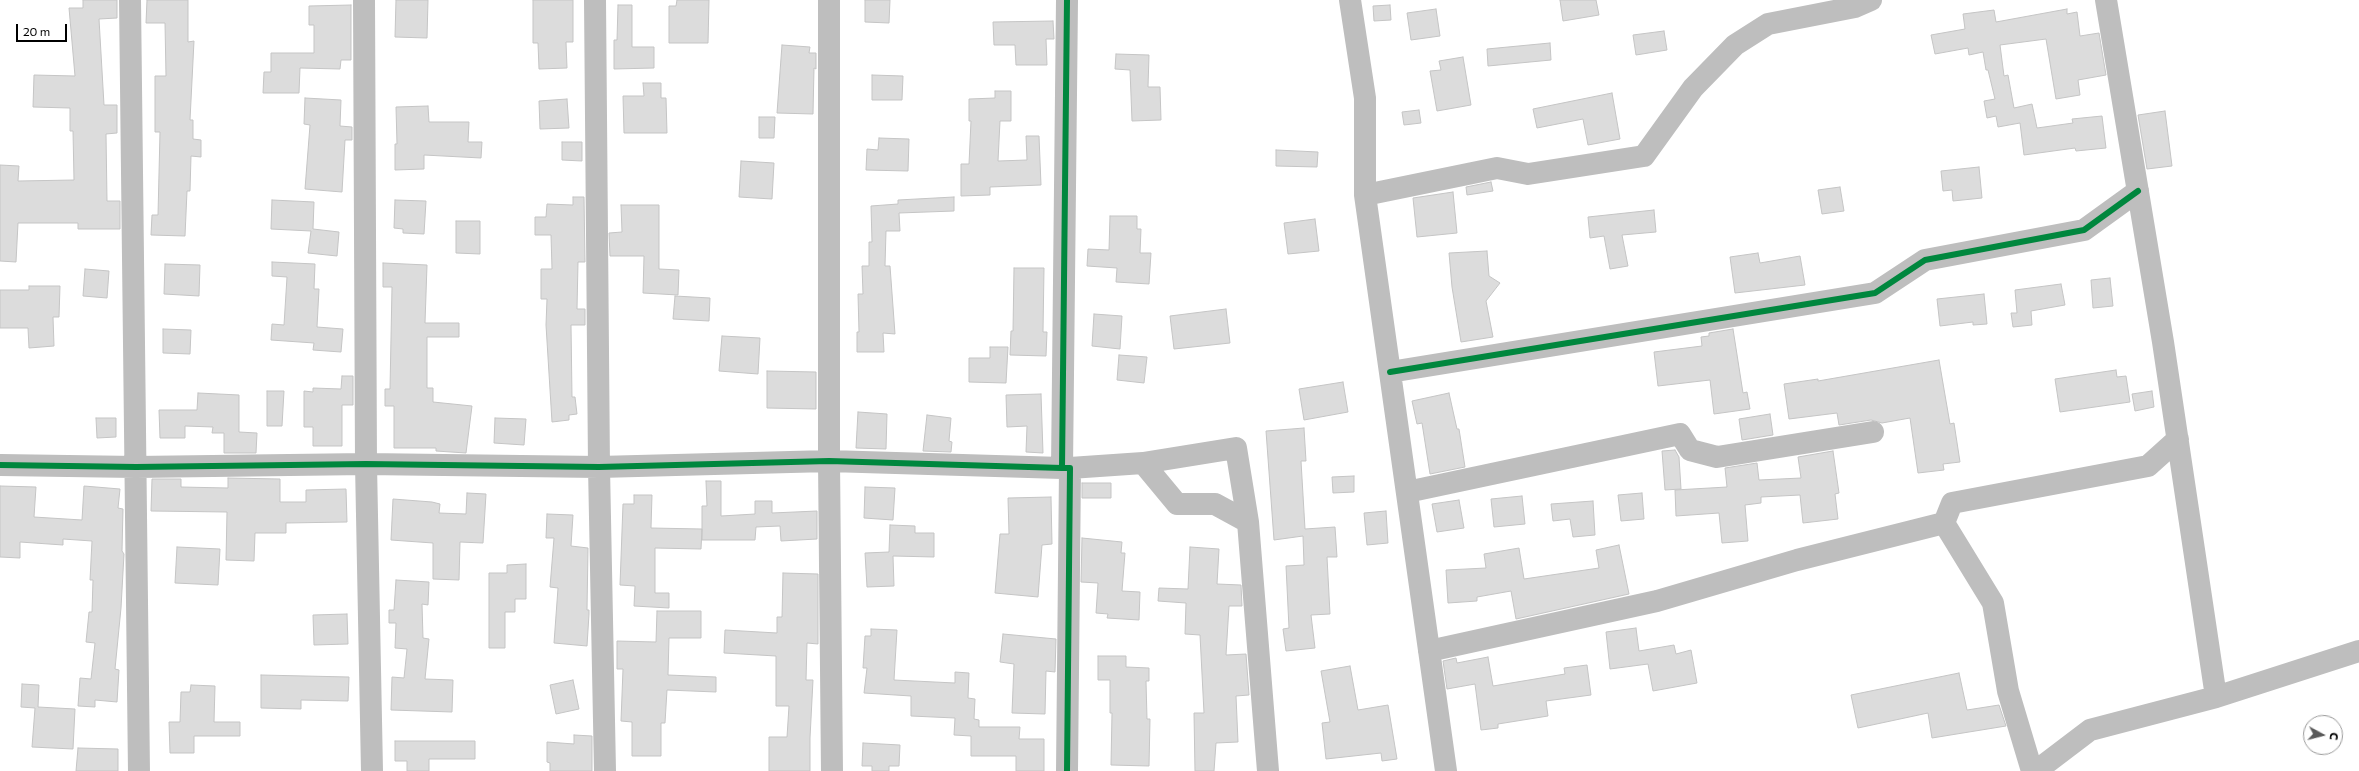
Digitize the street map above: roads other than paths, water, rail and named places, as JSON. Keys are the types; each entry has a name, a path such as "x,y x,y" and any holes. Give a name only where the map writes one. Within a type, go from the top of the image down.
{"street":[{"path":"130,0 139,771"},
{"path":"364,0 366,464 372,771"},
{"path":"595,0 599,467 605,771"},
{"path":"829,0 829,461 832,771"},
{"path":"1067,0 1067,771"},
{"path":"1350,0 1365,98 1365,195 1446,771"},
{"path":"1365,195 1497,168 1528,174 1644,156 1693,88 1735,45 1768,24 1855,7 1871,0"},
{"path":"2106,0 2178,439 2216,697"},
{"path":"1390,372 1875,293 1925,260 2084,230 2138,191"},
{"path":"1407,492 1680,434 1690,450 1717,457 1873,432"},
{"path":"1944,523 1952,503 2148,466 2178,439"},
{"path":"0,465 136,467 366,464 599,467 829,461 1066,468 1143,463 1236,448 1248,522 1268,771"},
{"path":"1143,463 1177,504 1215,504 1248,522"},
{"path":"1429,651 1657,601 1797,560 1944,523"},
{"path":"1944,523 1993,602 2008,691 2032,771"},
{"path":"2036,771 2090,730 2216,697 2359,651"}]}
